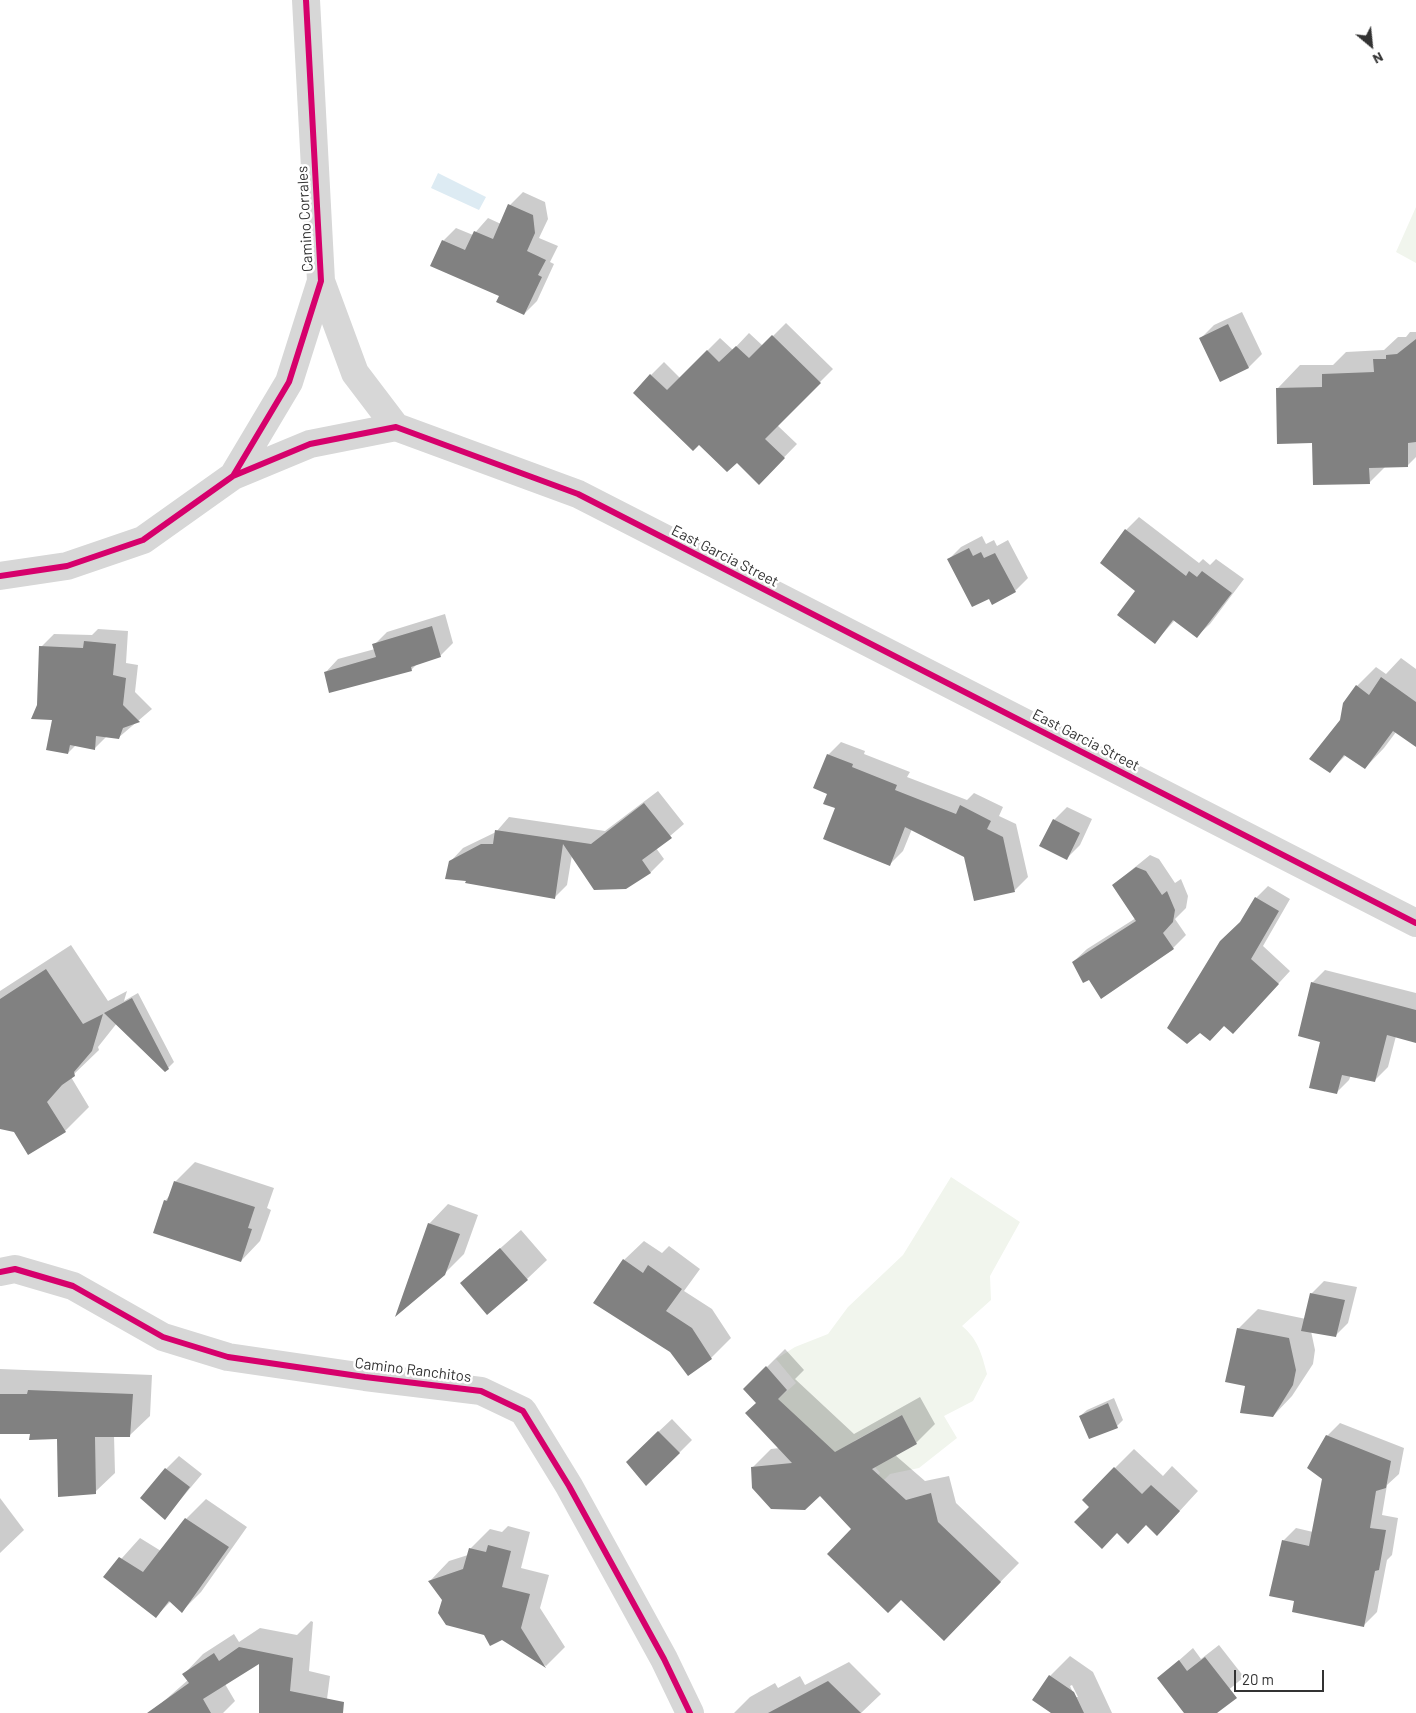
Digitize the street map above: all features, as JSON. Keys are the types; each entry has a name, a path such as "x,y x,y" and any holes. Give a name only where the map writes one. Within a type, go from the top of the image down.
{"street":[{"name":"Camino Corrales","path":"306,0 321,281 355,374 396,427"},
{"name":"Camino Corrales","path":"233,476 289,382 321,281"},
{"path":"0,576 67,566 143,540 233,476 310,444 396,427"},
{"name":"East Garcia Street","path":"396,427 578,494 1416,923"},
{"name":"Camino Ranchitos","path":"0,1272 14,1269 73,1286 163,1337 228,1357 364,1377 480,1391 523,1411 569,1486 650,1633 690,1713"}],"shaded area":[{"path":"438,173 486,197 479,210 431,188"},
{"path":"1416,207 1416,263 1396,252"},
{"path":"951,1177 1020,1222 990,1276 991,1300 962,1326 976,1342 987,1374 973,1401 944,1416 957,1438 919,1468 890,1474 875,1489 855,1496 880,1473 875,1467 917,1444 902,1415 854,1441 848,1465 770,1406 796,1383 776,1359 795,1347 828,1334 848,1307 903,1255"}],"building":[{"path":"508,204 533,215 535,233 527,251 546,260 538,275 542,277 524,315 496,302 499,296 430,266 442,240 465,250 474,231 493,239"},
{"path":"1228,324 1249,368 1220,382 1199,338"},
{"path":"772,335 821,383 765,439 785,458 759,485 737,463 727,472 699,445 693,451 633,393 650,374 667,390 707,350 719,362 736,346 749,358"},
{"path":"1416,339 1416,442 1408,443 1408,467 1369,468 1370,484 1313,485 1312,443 1277,444 1276,388 1322,387 1322,374 1374,372 1373,359 1386,359 1386,355 1397,354"},
{"path":"1125,529 1186,576 1189,571 1197,577 1202,571 1232,593 1197,638 1173,620 1155,644 1117,615 1135,591 1100,563"},
{"path":"969,548 973,556 981,552 984,558 995,553 1016,592 992,605 989,599 972,607 947,559"},
{"path":"432,626 441,657 411,667 412,671 329,693 324,672 376,657 372,644"},
{"path":"84,641 116,644 113,675 126,678 123,705 140,722 123,728 119,739 96,736 95,750 70,745 68,754 46,750 52,720 31,719 37,705 39,646 83,648"},
{"path":"1381,677 1416,702 1416,747 1393,731 1365,769 1344,755 1330,773 1309,759 1340,720 1343,703 1356,685 1369,695"},
{"path":"827,754 853,764 852,767 897,785 895,790 956,814 960,805 991,821 987,829 1003,837 1015,892 974,901 964,857 905,827 890,866 823,839 835,808 823,804 827,794 813,788"},
{"path":"644,803 672,838 642,860 651,873 626,889 594,890 563,844 555,899 465,883 466,881 445,879 449,861 481,844 493,844 495,830 591,844"},
{"path":"1053,819 1080,833 1067,860 1039,846"},
{"path":"1136,867 1146,871 1162,895 1167,891 1175,910 1173,922 1163,933 1174,949 1101,999 1089,980 1083,983 1072,962 1136,921 1112,885"},
{"path":"1255,897 1279,911 1251,959 1279,984 1233,1034 1224,1026 1210,1041 1200,1033 1187,1044 1167,1028 1220,941 1240,922"},
{"path":"46,969 83,1024 103,1014 92,1051 74,1072 75,1076 62,1085 47,1102 66,1132 28,1155 14,1132 0,1129 0,999"},
{"path":"1311,982 1416,1010 1416,1043 1387,1035 1375,1082 1342,1075 1337,1094 1309,1088 1320,1042 1298,1036"},
{"path":"132,998 169,1069 165,1072 104,1013"},
{"path":"174,1181 255,1207 248,1228 252,1229 241,1262 153,1233 164,1200 167,1201"},
{"path":"428,1223 460,1234 445,1275 395,1317"},
{"path":"500,1248 528,1280 487,1315 460,1283"},
{"path":"623,1259 643,1273 648,1265 682,1289 666,1311 692,1328 712,1359 688,1376 670,1352 593,1303"},
{"path":"1310,1293 1345,1300 1336,1337 1301,1331"},
{"path":"1237,1328 1289,1338 1296,1370 1293,1385 1273,1417 1240,1413 1245,1386 1225,1382"},
{"path":"766,1366 787,1390 778,1399 835,1452 902,1415 917,1444 872,1469 906,1500 931,1493 938,1522 1001,1582 944,1641 901,1600 888,1613 827,1554 851,1529 820,1496 805,1510 771,1509 752,1488 751,1467 792,1463 745,1413 756,1403 743,1389"},
{"path":"28,1390 133,1394 130,1437 95,1437 96,1494 58,1497 57,1439 29,1440 30,1434 0,1434 0,1394 27,1394"},
{"path":"1108,1403 1118,1428 1089,1439 1079,1416"},
{"path":"658,1431 680,1453 646,1486 626,1462"},
{"path":"1326,1435 1391,1461 1386,1488 1376,1491 1370,1528 1386,1530 1379,1570 1375,1571 1364,1627 1292,1612 1294,1601 1269,1596 1282,1540 1309,1546 1322,1479 1307,1468"},
{"path":"1114,1467 1142,1494 1151,1485 1180,1511 1157,1536 1146,1525 1128,1544 1117,1533 1102,1549 1074,1522 1089,1507 1082,1500"},
{"path":"165,1468 190,1487 165,1520 140,1498"},
{"path":"185,1518 229,1547 182,1613 169,1601 156,1618 103,1577 119,1557 143,1572"},
{"path":"488,1545 511,1551 502,1587 530,1594 521,1628 546,1668 502,1640 490,1646 484,1635 446,1625 438,1613 442,1600 428,1581 463,1569 469,1548 486,1552"},
{"path":"239,1647 293,1658 290,1691 344,1702 343,1713 259,1713 259,1664 203,1699 211,1713 147,1713 189,1683 182,1674 214,1653 219,1661"},
{"path":"1205,1657 1237,1698 1217,1713 1184,1713 1157,1678 1179,1660 1187,1671"},
{"path":"1049,1675 1074,1692 1084,1713 1051,1713 1032,1700"},
{"path":"828,1681 861,1713 768,1713"}],"cycle path":[{"path":"233,476 289,382 321,281 306,0"},
{"path":"0,576 67,566 143,540 233,476 310,444 396,427 578,494 1416,923"},
{"path":"0,1272 15,1269 73,1286 163,1337 228,1357 365,1377 481,1391 523,1411 569,1486 664,1659 690,1713"}]}
